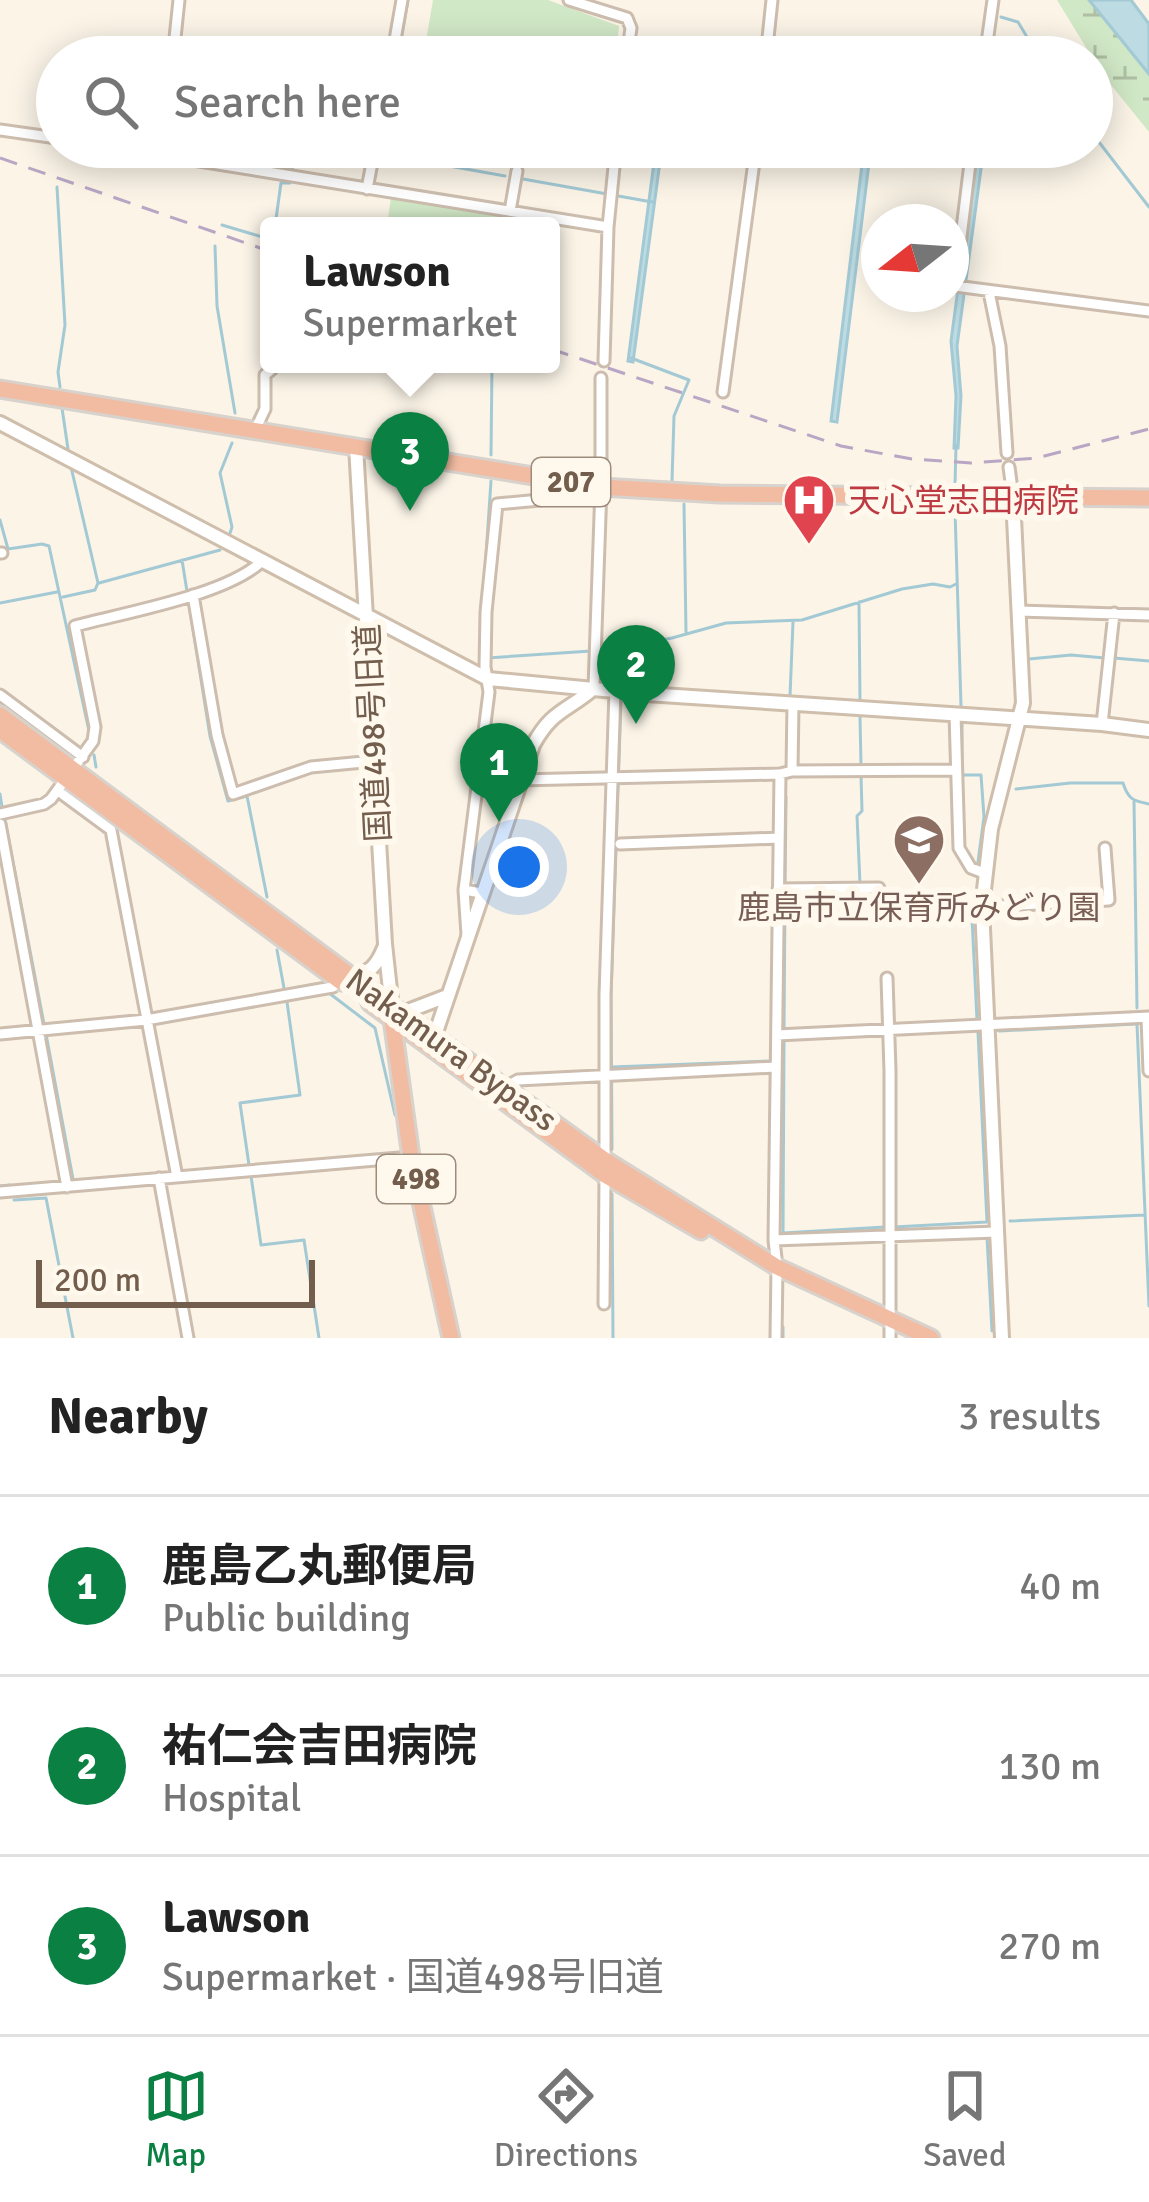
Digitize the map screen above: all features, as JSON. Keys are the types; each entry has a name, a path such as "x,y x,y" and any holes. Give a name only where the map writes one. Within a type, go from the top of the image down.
{"highway":[{"name":"207","path":"0,389 601,487 719,494 1149,498"},
{"name":"Nakamura Bypass","path":"0,715 70,774 605,1167 778,1271 894,1332 931,1338"},
{"name":"Nakamura Bypass","path":"0,730 70,774"},
{"name":"498","path":"395,1012 411,1157 451,1338"},
{"path":"400,1080 407,1063 432,1042"}],"street":[{"path":"175,36 179,0"},
{"path":"396,36 402,0"},
{"path":"569,0 627,18 630,36"},
{"path":"768,36 772,0"},
{"path":"988,36 993,0"},
{"path":"0,130 36,135"},
{"path":"251,168 544,217"},
{"path":"367,189 371,168"},
{"path":"604,361 613,168"},
{"path":"723,392 753,168"},
{"path":"970,168 955,286 1149,311"},
{"path":"506,211 517,171"},
{"path":"560,219 608,227"},
{"path":"989,292 1000,346 1007,453"},
{"path":"255,430 265,409 267,373"},
{"path":"594,688 601,378"},
{"path":"0,423 488,679 1149,730"},
{"name":"国道498号旧道","path":"356,446 385,944 395,1012"},
{"path":"1002,1338 990,1232 982,907 994,811 1023,703 1009,467"},
{"path":"467,935 464,890 489,692 486,612 497,504 540,500 546,479"},
{"path":"0,814 44,804 93,741 75,626 188,597 261,562"},
{"path":"188,597 233,794 311,767 374,761"},
{"path":"1019,610 1149,615"},
{"path":"1102,724 1114,613"},
{"path":"560,686 562,708"},
{"path":"432,1042 519,780 542,729 562,708 594,688"},
{"path":"604,1304 605,1167 612,1075 605,995 616,778 615,691"},
{"path":"0,694 70,774 111,830 177,1177"},
{"path":"776,1338 776,1067 783,1034 779,838 793,704"},
{"path":"955,714 959,848 971,868 984,873"},
{"path":"519,780 956,770"},
{"path":"0,824 43,1031 68,1187"},
{"path":"620,844 779,838"},
{"path":"982,907 1109,900 1105,848"},
{"path":"778,889 879,888"},
{"path":"464,890 481,893"},
{"path":"0,1034 321,989 369,972 385,944"},
{"path":"886,978 894,1332"},
{"path":"395,1012 447,996"},
{"path":"783,1034 1148,1021 1149,1071"},
{"path":"499,1091 518,1080 776,1067"},
{"path":"0,1192 411,1157"},
{"path":"159,1178 188,1338"},
{"path":"775,1240 990,1232"}],"green space":[{"path":"433,0 548,0 619,26 618,36 427,36"},
{"path":"1057,0 1100,0 1149,60 1149,132 1113,87 1113,36 1079,36"},
{"path":"391,197 501,214 501,217 388,217"}],"water":[{"path":"1089,0 1131,0 1149,24 1149,74"},
{"path":"653,168 659,168 633,362 628,361"},
{"path":"862,168 868,168 861,204 837,422 831,421"},
{"path":"974,168 981,168 969,258"},
{"path":"955,312 962,312 957,346 961,396 958,448 954,448 951,341"}],"waterway":[{"path":"402,36 408,0"},
{"path":"1001,17 1018,22 1026,36"},
{"path":"1113,160 1149,207"},
{"path":"276,217 281,183 290,183 292,168"},
{"path":"460,168 505,176"},
{"path":"523,179 652,202"},
{"path":"57,187 65,325 60,387"},
{"path":"222,225 260,236"},
{"path":"215,246 217,306 235,413"},
{"path":"631,358 689,380 674,416 672,481"},
{"path":"491,455 492,373"},
{"path":"62,408 68,449"},
{"path":"230,533 220,473 232,443"},
{"path":"955,485 956,445"},
{"path":"63,597 95,590 98,583 71,467"},
{"path":"481,631 491,481"},
{"path":"684,504 686,632"},
{"path":"955,510 961,706"},
{"path":"0,520 8,549 49,546 89,731"},
{"path":"99,583 220,550"},
{"path":"182,560 210,736 228,801 247,796 267,897"},
{"path":"601,651 726,623 802,620 902,589 956,584"},
{"path":"0,603 57,592"},
{"path":"859,602 860,702"},
{"path":"790,696 793,622"},
{"path":"621,649 621,684"},
{"path":"487,658 591,651"},
{"path":"1029,659 1105,658"},
{"path":"1114,658 1149,661"},
{"path":"612,1149 611,996 621,700"},
{"path":"860,717 861,765"},
{"path":"962,723 962,775 981,775 984,817 978,862"},
{"path":"94,755 96,767"},
{"path":"860,884 857,816 862,811 861,775"},
{"path":"1016,789 1123,783 1132,798 1149,804"},
{"path":"0,794 2,807"},
{"path":"785,885 786,797"},
{"path":"1134,801 1137,1008"},
{"path":"5,820 44,1024"},
{"path":"861,893 862,919"},
{"path":"784,1029 785,895"},
{"path":"972,918 977,1020"},
{"path":"125,928 141,1016 317,984"},
{"path":"277,950 284,988"},
{"path":"329,993 375,1028 395,1115"},
{"path":"249,1165 240,1103 300,1095 287,1002"},
{"path":"999,1031 1135,1024"},
{"path":"1137,1024 1149,1306"},
{"path":"978,1032 987,1222"},
{"path":"46,1034 73,1179"},
{"path":"784,1039 783,1233 885,1227"},
{"path":"612,1067 771,1061"},
{"path":"251,1176 261,1245 304,1240 319,1338"},
{"path":"0,1186 10,1185"},
{"path":"612,1194 613,1338"},
{"path":"14,1200 46,1198 73,1338"},
{"path":"1010,1221 1145,1215"},
{"path":"894,1227 987,1222"},
{"path":"987,1237 992,1331"},
{"path":"783,1327 783,1338"}],"railway":[{"path":"0,158 260,248"},
{"path":"560,352 841,446 912,459 971,463 1037,458 1149,429"}],"place":[{"name":"Lawson","path":"410,511"},
{"name":"天心堂志田病院","path":"809,546"},
{"name":"祐仁会吉田病院","path":"636,724"},
{"name":"鹿島乙丸郵便局","path":"499,822"},
{"name":"鹿島市立保育所みどり園","path":"919,886"}]}
